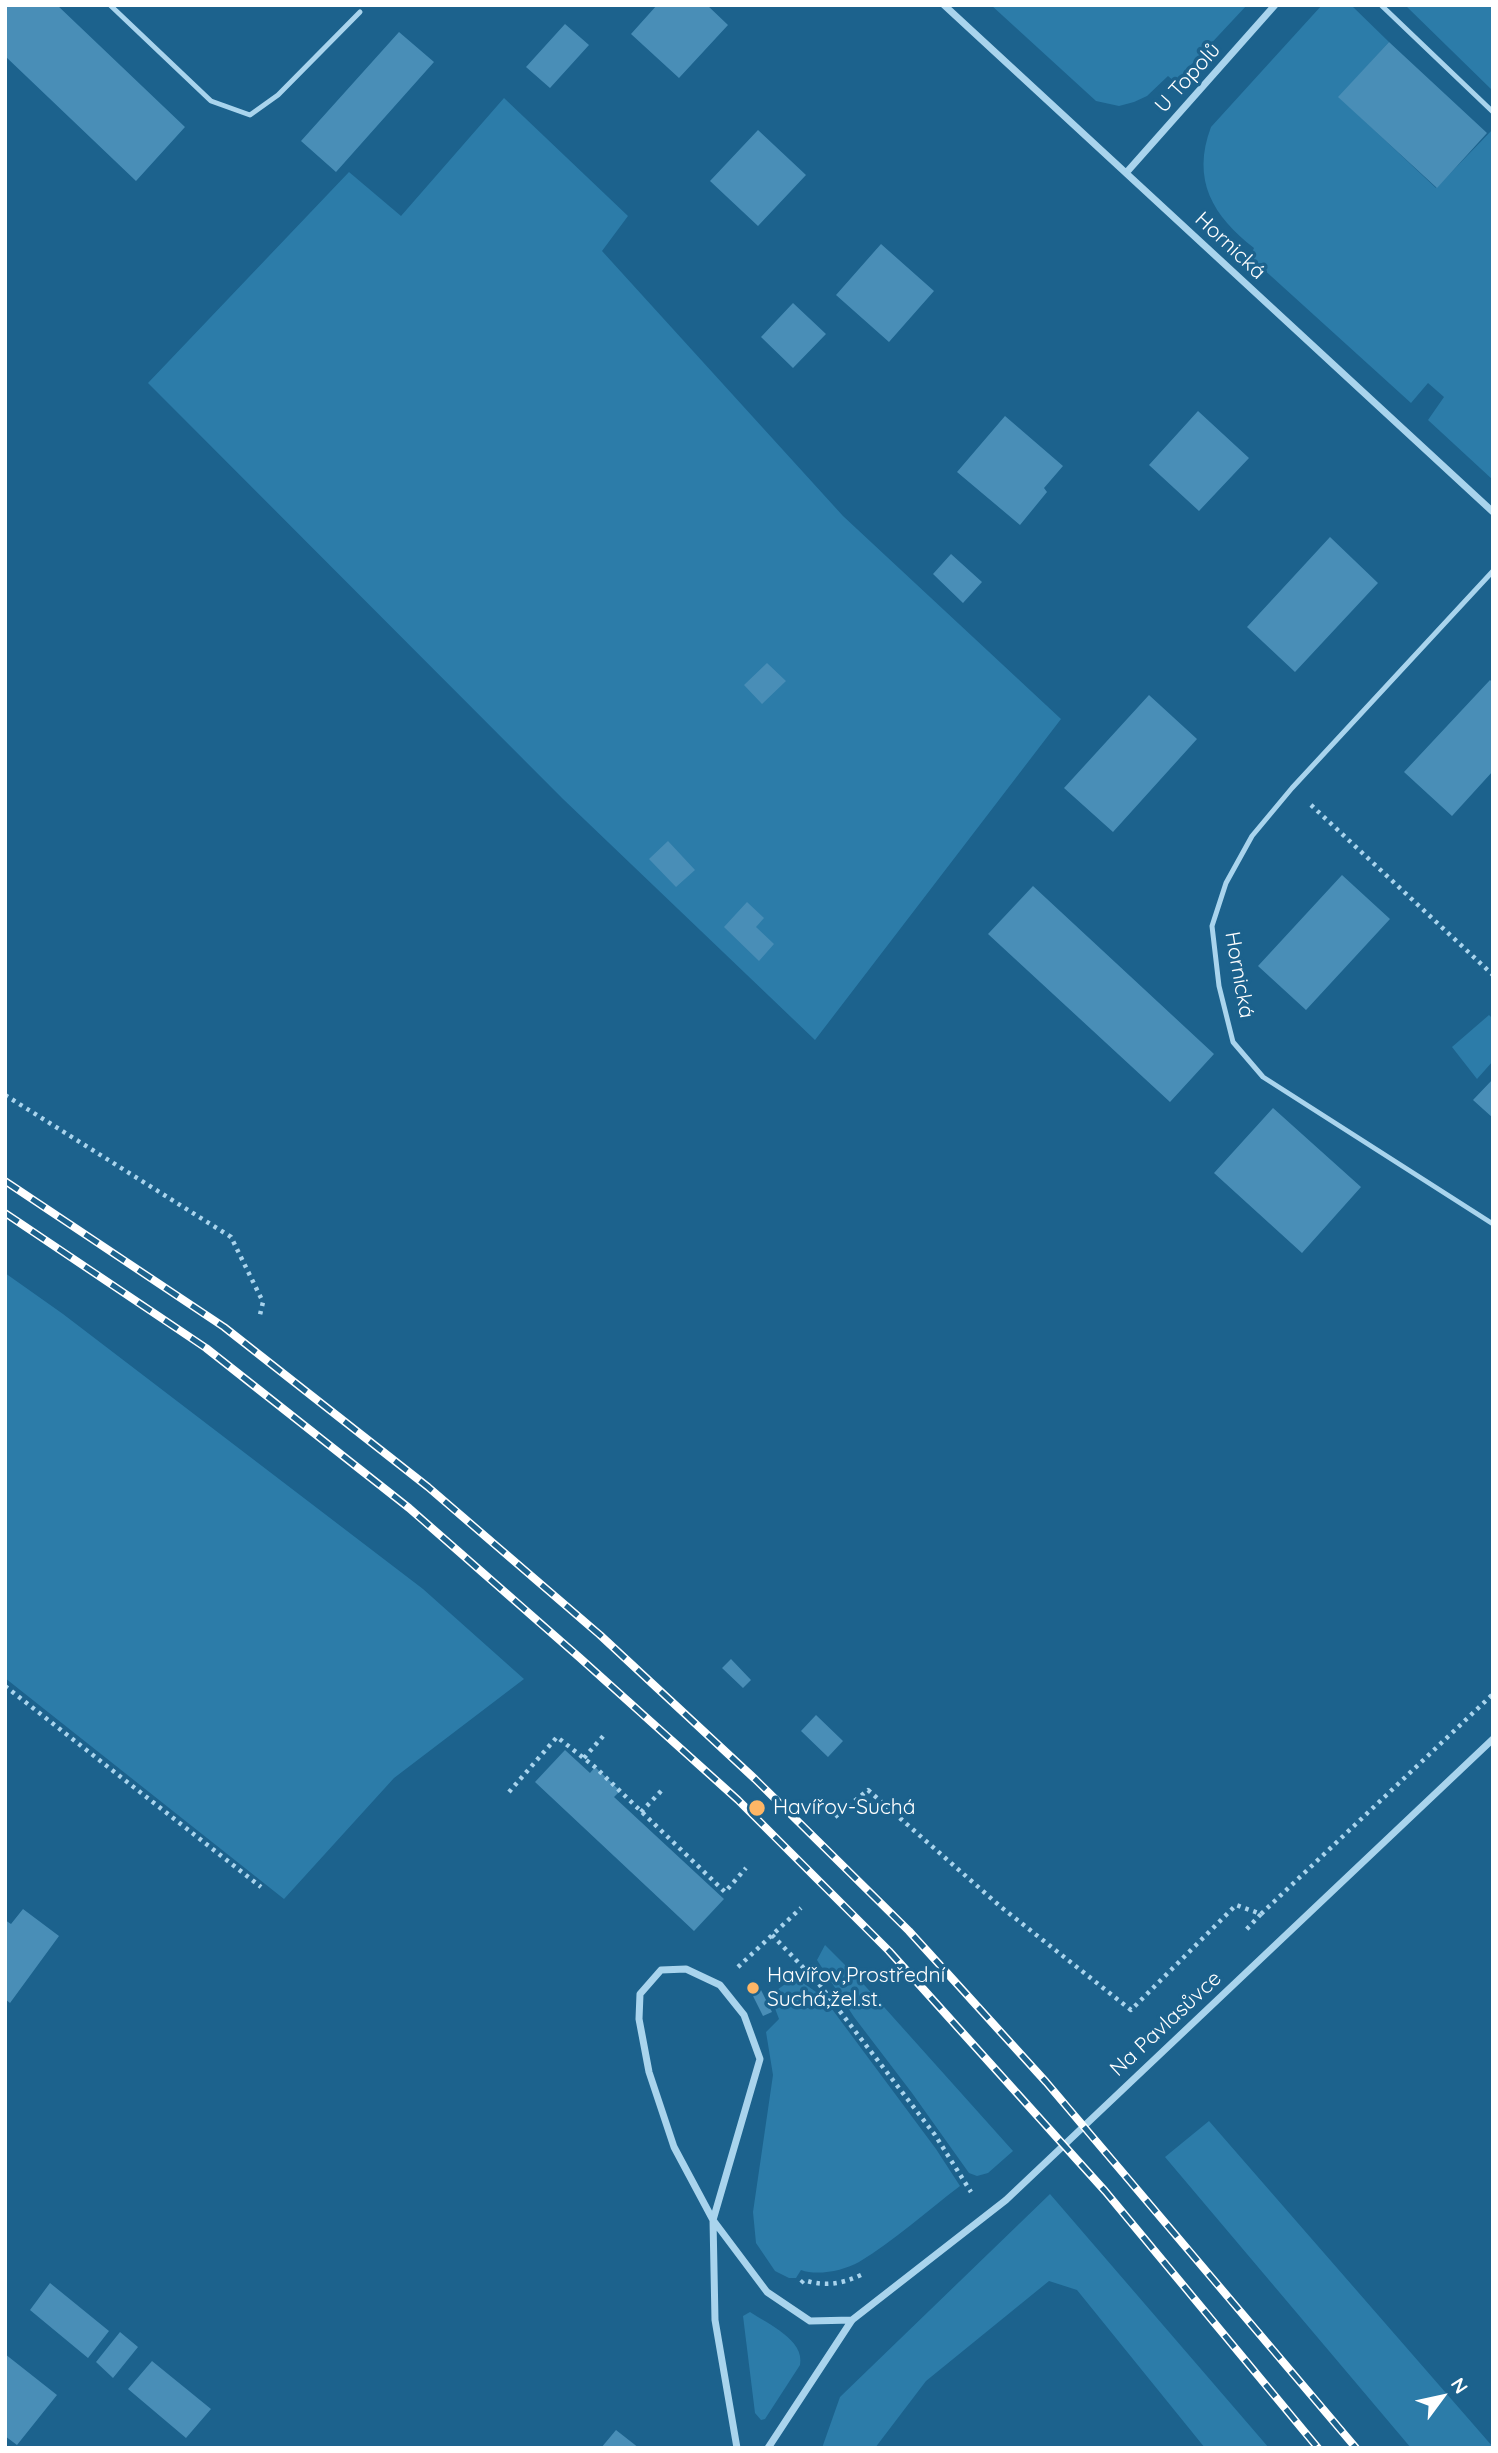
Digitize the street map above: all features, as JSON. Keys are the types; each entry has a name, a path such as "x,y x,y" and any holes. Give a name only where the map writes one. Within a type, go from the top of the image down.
{"street":[{"name":"Hornická","path":"944,5 1493,512"},
{"name":"U Topolů","path":"1126,173 1275,5"},
{"name":"Na Pavlasůvce","path":"768,2448 852,2320 1006,2200 1493,1739"},
{"path":"737,2448 715,2320 713,2220 760,2059 744,2015 720,1985 686,1969 660,1970 640,1994 639,2019 649,2072 674,2147 713,2220 766,2291 810,2321 852,2320"}],"lane":[{"path":"110,5 212,101 250,115 278,94 360,12"},
{"path":"1381,5 1493,112"},
{"name":"Hornická","path":"1493,571 1292,788 1252,836 1226,883 1212,926 1219,986 1233,1042 1263,1077 1493,1224"}],"path":[{"path":"1292,788 1493,975"},
{"path":"5,1095 231,1237 263,1302 259,1319"},
{"path":"5,1686 261,1887"},
{"path":"1243,1934 1493,1694"},
{"path":"584,1758 605,1734"},
{"path":"509,1792 557,1737 584,1758 725,1892 746,1868"},
{"path":"641,1812 663,1789"},
{"path":"835,1817 867,1790 1001,1906 1131,2010 1236,1905 1261,1914"},
{"path":"720,1985 801,1909"},
{"path":"772,1935 819,1984 935,2135 973,2196"},
{"path":"786,2305 803,2280 821,2285 849,2281 866,2273"}],"shaded area":[{"path":"991,5 1247,5 1175,82 1168,76 1147,96 1119,106 1096,101"},
{"path":"1322,5 1351,5 1389,42 1339,97 1436,188 1493,129 1493,480 1428,420 1444,397 1428,383 1411,403 1250,257 1254,248 1227,223 1210,195 1204,164 1205,146 1211,127"},
{"path":"1405,5 1493,5 1493,91"},
{"path":"504,98 628,216 602,251 843,516 1061,719 815,1040 563,799 148,383 349,172 401,216"},
{"path":"1489,1015 1493,1019 1493,1061 1477,1079 1452,1047"},
{"path":"5,1273 63,1314 423,1589 524,1679 394,1778 284,1899 5,1678"},
{"path":"825,1945 858,1978 1013,2151 988,2173 977,2176 969,2173 854,2017 817,1960"},
{"path":"795,1977 823,1997 936,2149 960,2186 859,2262 830,2272 801,2270 796,2278 789,2278 775,2271 756,2243 753,2212 773,2075 766,2032 779,2019 770,1995"},
{"path":"1209,2121 1493,2448 1411,2448 1165,2157"},
{"path":"1050,2194 1269,2448 1205,2448 1077,2290 1049,2281 926,2381 875,2448 822,2448 840,2397"},
{"path":"750,2312 791,2340 800,2356 800,2365 765,2419 761,2420 755,2413 743,2316"}],"building":[{"path":"5,5 57,5 185,127 136,181 5,56"},
{"path":"657,5 707,5 728,25 679,78 631,34"},
{"path":"565,24 589,45 550,88 526,67"},
{"path":"399,32 434,62 336,172 301,141"},
{"path":"1389,42 1487,133 1437,188 1338,97"},
{"path":"758,130 806,175 758,226 710,181"},
{"path":"881,244 934,291 889,342 836,295"},
{"path":"793,303 826,334 793,368 761,337"},
{"path":"1198,411 1249,458 1199,511 1149,465"},
{"path":"1005,416 1063,466 1044,488 1047,492 1020,525 957,472"},
{"path":"1330,537 1378,583 1295,672 1247,627"},
{"path":"951,554 982,582 963,603 933,574"},
{"path":"767,663 786,681 762,704 744,685"},
{"path":"1490,680 1493,683 1493,771 1452,816 1404,772"},
{"path":"1149,695 1197,739 1113,832 1064,788"},
{"path":"668,841 695,870 676,887 649,859"},
{"path":"1342,875 1390,919 1306,1010 1258,966"},
{"path":"1033,886 1214,1054 1170,1102 988,934"},
{"path":"747,902 764,918 756,927 774,944 759,961 724,927"},
{"path":"1493,1079 1493,1118 1473,1100"},
{"path":"1273,1108 1361,1187 1302,1253 1214,1173"},
{"path":"731,1659 751,1680 743,1688 722,1668"},
{"path":"816,1715 843,1741 828,1757 801,1731"},
{"path":"565,1750 590,1773 595,1767 620,1791 614,1797 724,1899 694,1931 535,1782"},
{"path":"23,1909 59,1936 10,2003 5,1999 5,1920 11,1924"},
{"path":"761,1990 772,2012 763,2016 752,1994"},
{"path":"50,2283 109,2331 88,2358 30,2310"},
{"path":"120,2332 138,2347 113,2378 96,2362"},
{"path":"5,2354 57,2395 17,2445 5,2436"},
{"path":"152,2361 211,2409 186,2438 128,2389"},
{"path":"616,2430 639,2448 601,2448"}],"railway":[{"path":"5,1181 224,1327 428,1487 600,1635 755,1779 909,1931 1046,2082 1356,2448"},
{"path":"5,1213 206,1348 409,1508 738,1800 889,1951 1105,2191 1318,2448"}],"place":[{"name":"Havířov-Suchá","path":"757,1808"},
{"name":"Havířov,Prostřední Suchá,žel.st.","path":"753,1988"}]}
